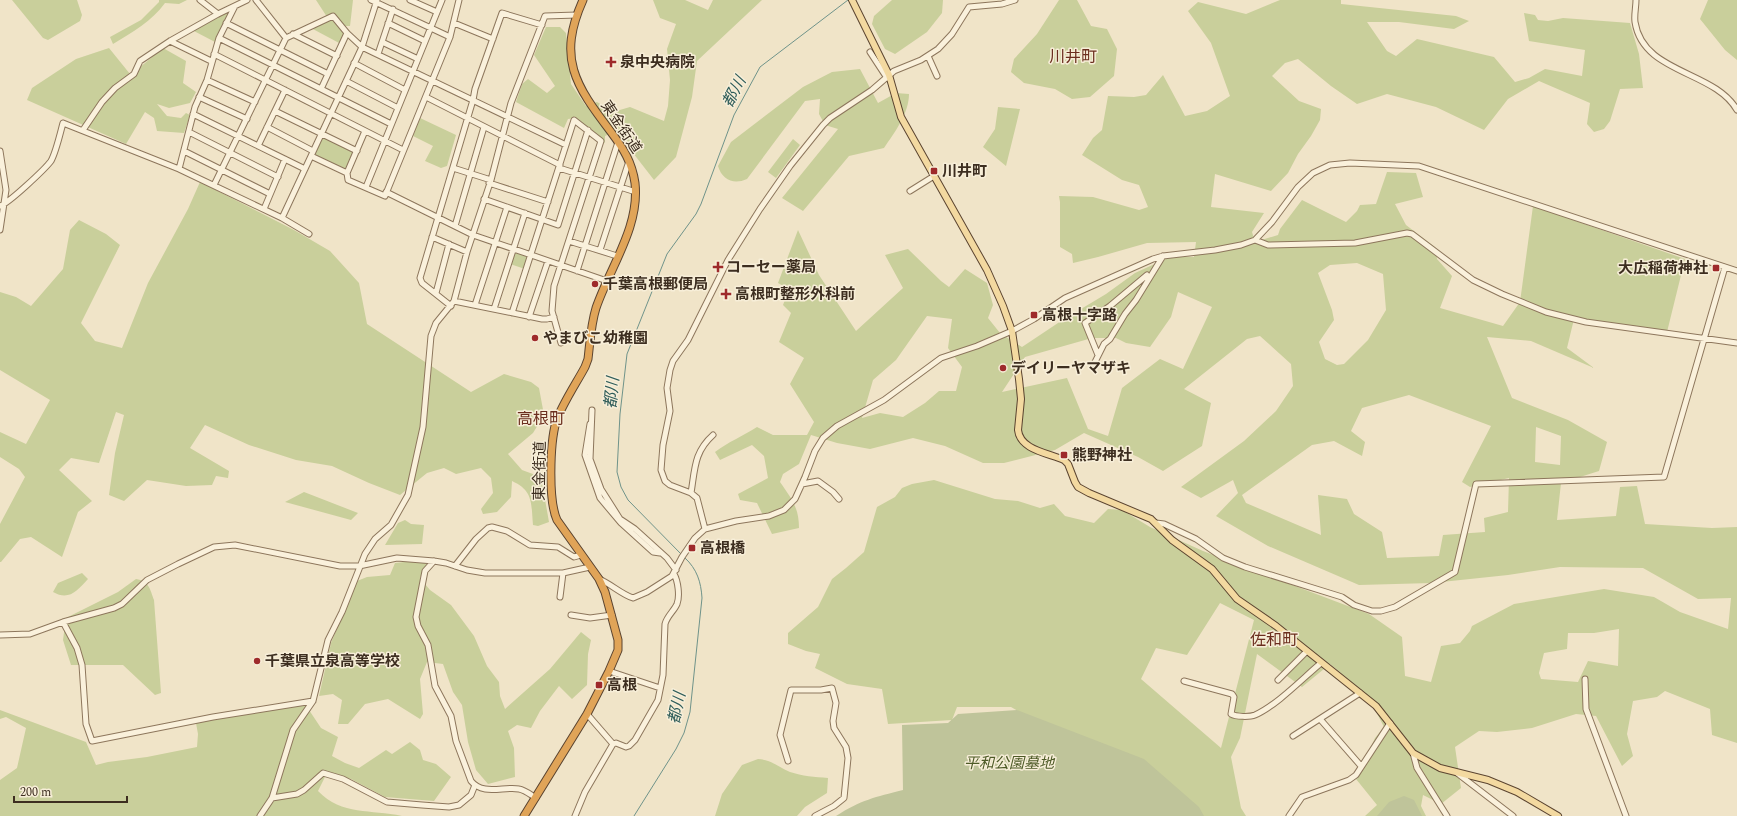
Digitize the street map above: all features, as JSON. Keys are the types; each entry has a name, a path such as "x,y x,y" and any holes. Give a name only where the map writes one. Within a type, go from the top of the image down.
{"highway":[{"name":"東金街道","path":"524,816 587,714 617,654 618,644 608,600 599,579 556,520 552,510 551,484 554,434 557,421 588,359 593,318 630,227 636,192 633,171 629,160 618,142 586,100 574,73 570,47 573,28 583,0"}],"main road":[{"path":"852,0 888,77 901,117 987,270 1012,331 1020,387 1018,430 1021,440 1027,446 1064,460 1068,464 1075,482 1084,491 1146,516 1156,523 1172,540 1212,569 1237,600 1276,626 1376,706 1413,753 1440,768 1488,780 1517,792 1558,816"}],"street":[{"path":"200,0 218,14"},
{"path":"83,130 102,102 111,92 134,74 140,61 170,41 218,14 247,0"},
{"path":"256,0 286,38"},
{"path":"371,0 377,1 450,37"},
{"path":"410,0 437,12"},
{"path":"366,187 442,0"},
{"path":"365,131 347,173 348,180 385,196 450,37 458,2 452,0"},
{"path":"705,529 697,498 691,493 670,485 665,481 661,470 663,445 670,411 667,388 673,361 688,340 728,260 760,209 790,166 830,118 888,77 894,71 928,56 947,41 969,7 971,0"},
{"path":"969,7 1015,0"},
{"path":"1636,0 1635,20 1640,37 1645,45 1663,60 1723,94 1737,110"},
{"path":"282,218 362,47 377,1"},
{"path":"179,169 193,114 207,80 211,61 219,38 235,6"},
{"path":"378,54 393,9"},
{"path":"542,25 502,13 475,89 420,278 422,283 453,303 475,305 542,320 554,317"},
{"path":"260,816 272,798 293,730 313,700 328,640 342,612 359,566 375,539 391,525 408,495 423,427 431,336 436,323 453,303 467,252 490,182 516,88 546,16 577,15"},
{"path":"214,185 286,38 333,16 347,33 362,47 566,145"},
{"path":"226,23 328,74"},
{"path":"388,23 425,41"},
{"path":"454,23 493,39"},
{"path":"321,89 347,33"},
{"path":"293,34 337,56"},
{"path":"219,38 391,124"},
{"path":"170,41 211,61"},
{"path":"382,42 418,59"},
{"path":"870,52 888,77"},
{"path":"214,54 403,150"},
{"path":"928,56 937,76"},
{"path":"354,63 405,90"},
{"path":"207,80 255,102"},
{"path":"346,82 398,108"},
{"path":"258,146 285,90"},
{"path":"426,96 559,166 590,178 636,192"},
{"path":"199,97 247,119"},
{"path":"275,111 357,151"},
{"path":"193,114 305,169"},
{"path":"512,313 574,120 601,141 590,178 568,240 553,293 552,303 554,317 561,342"},
{"path":"2,205 15,197 51,161 63,123 179,169 264,209 309,234"},
{"path":"267,127 347,173"},
{"path":"455,226 484,127"},
{"path":"484,199 558,225 588,130"},
{"path":"189,132 278,177"},
{"path":"577,271 604,182 618,142"},
{"path":"0,151 6,190 2,205 0,230"},
{"path":"184,151 270,194"},
{"path":"264,209 285,159"},
{"path":"600,250 629,160"},
{"path":"599,579 608,583 625,595 633,598 670,579 682,557 695,538 705,529 736,520 769,516 784,510 795,499 815,451 823,438 838,426 884,400 941,358 977,346 1012,331 1034,320 1065,298 1163,256 1215,250 1242,245 1255,240 1272,222 1298,187 1313,174 1330,165 1350,163 1419,166 1737,271"},
{"path":"453,168 548,202"},
{"path":"910,191 934,176"},
{"path":"386,192 473,235 607,281"},
{"path":"475,305 507,207"},
{"path":"494,309 525,213"},
{"path":"1255,240 1268,245 1355,243 1407,233 1412,234 1473,280 1546,312 1586,322 1737,343"},
{"path":"432,237 467,252"},
{"path":"568,240 617,256"},
{"path":"436,293 449,244"},
{"path":"1094,364 1104,344 1110,339 1163,256"},
{"path":"529,317 548,261"},
{"path":"1156,523 1164,524 1196,540 1228,560 1342,597 1366,610 1381,611 1395,607 1455,572 1476,484 1664,477 1725,267"},
{"path":"1098,355 1085,323 1110,306 1147,275"},
{"path":"587,714 613,744 616,743 626,747 635,740 658,700 663,668 666,619 678,602 678,588 675,572 667,558 653,552 620,523 600,498 585,455 592,410"},
{"path":"691,493 699,450 713,435"},
{"path":"802,484 818,481 839,498"},
{"path":"455,566 476,539 488,528 492,527 507,531 530,545 558,547 574,558 581,555"},
{"path":"0,635 30,634 122,604 147,580 197,554 224,545 235,545 340,566 359,566 397,558 434,561 485,573 563,572 590,567"},
{"path":"434,561 425,571 416,623 428,645 436,689 449,710 458,749 471,781 475,785 484,789 521,790 536,798"},
{"path":"560,597 563,572"},
{"path":"571,615 590,618 612,615"},
{"path":"63,622 77,648 82,665 86,724 92,741 213,717 313,700"},
{"path":"1278,680 1307,651"},
{"path":"1184,682 1232,694 1234,697 1231,714 1237,716 1254,716 1287,693 1321,663"},
{"path":"609,671 660,688"},
{"path":"1585,679 1586,709 1626,816"},
{"path":"788,761 780,735 791,690 821,690 832,688 836,703 833,721 834,728 846,747 848,758 845,791 844,798 815,816"},
{"path":"1293,736 1360,693"},
{"path":"1320,719 1361,766"},
{"path":"1290,816 1302,797 1349,780 1356,775 1390,723"},
{"path":"575,816 585,792 613,744"},
{"path":"1413,753 1417,768 1447,816"},
{"path":"272,798 297,794 304,790 323,773 343,779 387,802 422,805 449,807 459,805 471,795 475,785"},
{"path":"1457,773 1513,816"}],"green space":[{"path":"12,0 77,0 82,15 80,21 48,40 43,38"},
{"path":"159,0 187,0 179,4 165,3 148,21 113,44 110,37 141,20 159,2"},
{"path":"316,0 353,0 350,26 340,26 345,36 341,44 311,28 329,20"},
{"path":"653,0 685,0 708,10 713,0 762,0 697,61 692,97 676,157 654,180 616,131 605,136 605,143 576,118 568,119 564,128 516,102 522,84 528,79 547,93 555,86 534,55 546,27 560,27 566,33 571,84 586,106 597,102 613,112 630,107 664,121 668,106 670,80 667,49 676,24 660,18"},
{"path":"892,0 943,0 942,13 927,32 895,54 885,49 872,24 874,16"},
{"path":"1059,0 1077,0 1091,26 1107,29 1117,49 1114,76 1090,97 1072,99 1055,89 1024,83 1011,72 1014,59 1037,34"},
{"path":"1280,0 1341,0 1341,4 1456,16 1469,21 1454,29 1399,22 1367,22 1387,51 1396,56 1417,39 1494,57 1515,82 1529,78 1545,69 1582,76 1585,50 1529,41 1524,13 1535,15 1538,20 1548,21 1563,18 1630,23 1639,54 1643,88 1620,89 1610,121 1604,129 1594,132 1587,124 1590,103 1539,81 1508,99 1484,130 1436,107 1387,94 1357,104 1331,86 1298,59 1285,63 1272,76 1299,101 1321,109 1320,120 1298,154 1288,173 1271,191 1215,174 1211,207 1264,213 1252,232 1255,242 1278,235 1280,229 1302,200 1346,222 1357,211 1360,205 1376,204 1387,172 1416,173 1423,197 1395,204 1406,225 1436,248 1437,259 1452,276 1440,308 1503,326 1520,302 1533,206 1685,259 1667,332 1574,319 1567,348 1594,368 1531,341 1487,337 1512,398 1568,420 1607,442 1599,471 1561,483 1557,520 1616,516 1620,487 1637,486 1645,524 1712,528 1737,527 1737,743 1712,735 1710,709 1665,691 1657,697 1633,701 1627,734 1633,756 1622,766 1596,716 1576,714 1532,728 1497,732 1479,731 1455,747 1461,788 1441,804 1423,795 1421,806 1426,816 1365,816 1377,805 1356,779 1375,738 1384,727 1368,696 1330,664 1302,687 1257,654 1240,738 1231,757 1241,808 1246,816 1200,816 1011,707 957,707 952,720 888,724 882,689 847,684 815,668 820,654 806,651 788,644 788,633 818,607 832,579 864,552 877,507 895,497 902,488 912,484 934,480 995,499 1018,501 1040,508 1054,504 1065,516 1094,523 1108,509 1122,510 1150,527 1203,551 1369,614 1402,637 1405,676 1431,682 1441,646 1460,643 1470,631 1472,626 1514,604 1604,589 1654,597 1680,612 1728,629 1731,598 1698,599 1643,568 1560,567 1508,575 1432,583 1359,585 1268,546 1216,516 1238,493 1233,480 1201,498 1181,487 1244,441 1276,411 1293,386 1291,364 1260,336 1247,339 1184,389 1211,403 1202,446 1163,471 1138,457 1084,433 1055,450 1004,463 983,463 945,446 913,438 870,449 837,443 811,435 799,464 783,474 780,482 796,508 799,528 772,534 757,503 740,500 738,494 768,478 764,456 752,445 720,460 715,452 757,427 773,435 807,435 814,422 790,384 804,358 779,342 791,313 783,305 789,289 778,283 798,230 819,275 856,331 903,288 885,255 908,249 949,287 965,269 987,283 993,305 988,318 1000,333 1022,347 1106,294 1135,273 1172,256 1194,257 1196,242 1147,243 1073,263 1072,254 1060,247 1059,196 1093,197 1139,210 1148,207 1139,185 1122,180 1082,155 1093,138 1102,130 1108,96 1134,97 1146,95 1163,75 1185,116 1207,111 1230,96 1211,43 1188,11 1198,2 1246,14","holes":["1357,263 1383,274 1386,310 1368,340 1344,364 1337,365 1325,359 1319,342 1334,320 1332,310 1318,273 1330,265","1178,292 1212,307 1183,369 1160,359 1122,388 1108,436 1088,429 1067,378 1002,392 1025,357 1092,338 1116,338 1126,343 1150,347 1171,317","927,316 952,319 948,348 962,367 956,391 939,391 925,403 903,417 880,413 862,418 873,380 896,360","1409,395 1491,426 1462,482 1470,487 1509,478 1508,512 1484,518 1485,532 1443,535 1439,556 1387,558 1382,532 1354,514 1347,499 1318,495 1321,535 1246,503 1242,495 1312,445 1334,441 1362,456 1365,442 1351,431 1362,408","1536,427 1561,436 1560,465 1535,462","1220,603 1254,620 1221,748 1141,679 1156,648 1187,655","1619,629 1618,666 1588,661 1578,682 1541,679 1539,673 1544,653 1567,649 1568,633 1594,633"]},
{"path":"1708,0 1737,0 1737,60 1725,50 1700,19"},
{"path":"227,11 229,12 215,42 192,30"},
{"path":"109,48 130,74 163,48 186,61 183,83 196,92 190,103 169,108 157,104 167,116 181,118 186,113 190,115 184,133 157,131 154,118 145,112 126,144 27,100 32,88 76,59"},
{"path":"860,69 878,103 896,93 909,94 907,108 897,129 884,148 849,156 803,211 782,198 838,129 825,125 819,114 820,99 805,101 747,179 742,181 733,181 722,175 718,166 731,142 803,87 832,72"},
{"path":"998,107 1020,109 1006,166 983,147 995,129"},
{"path":"420,118 456,135 447,166 441,168 425,161 433,146 413,136"},
{"path":"324,136 353,151 354,154 347,169 344,170 314,155 322,137"},
{"path":"793,139 800,145 776,178 768,172"},
{"path":"200,182 294,230 330,251 359,283 367,324 471,392 504,374 531,382 539,388 544,415 533,433 508,454 522,470 541,477 549,522 538,526 533,525 531,504 528,494 524,489 512,481 511,497 497,512 483,514 481,509 493,493 491,478 481,468 456,474 444,468 427,473 400,495 332,466 296,460 249,445 205,425 190,448 229,471 228,478 216,476 212,485 186,486 147,480 124,501 109,495 115,453 124,415 116,412 99,463 71,458 59,470 92,501 78,512 62,557 31,537 20,539 0,562 0,524 25,477 19,469 0,457 0,432 26,444 50,400 0,370 0,292 16,297 31,306 63,269 70,230 79,220 106,234 120,245 81,323 95,341 122,348 148,283 188,209"},
{"path":"514,250 529,255 525,269 510,264"},
{"path":"304,492 358,513 351,520 285,502"},
{"path":"405,520 411,524 424,525 422,544 385,545 398,523"},
{"path":"423,560 427,563 420,578 430,590 451,605 474,636 487,666 499,682 500,696 505,709 550,669 581,632 591,640 588,654 587,685 572,699 559,686 540,711 531,728 517,725 508,731 514,748 515,777 488,784 476,770 468,742 462,705 453,692 443,664 427,662 420,679 423,714 420,719 388,699 365,704 348,724 338,724 342,700 333,694 319,696 331,643 357,581 367,577 390,575 395,563"},
{"path":"82,573 88,579 76,591 68,595 59,595 53,592 58,583"},
{"path":"136,579 146,584 150,589 154,600 161,693 155,695 123,665 71,665 63,640 66,618 118,592"},
{"path":"305,704 321,728 338,737 332,756 345,763 359,768 386,750 392,754 410,742 420,750 423,760 436,764 451,777 434,801 385,797 351,779 326,775 318,791 327,799 347,808 402,816 0,816 0,780 17,768 26,728 6,717 0,719 0,710 86,742 96,765 197,747 198,734 196,723"},
{"name":"平和公園墓地","path":"1017,710 1144,759 1199,807 1204,816 836,816 853,806 868,800 903,790 902,725 948,723 958,714"},
{"path":"758,759 771,762 790,772 828,778 827,793 805,807 797,816 715,816 722,794 742,765"},
{"path":"1404,796 1414,800 1422,816 1377,816 1389,802"}],"waterway":[{"name":"都川","path":"681,554 628,500 621,487 617,472 620,414 627,354 667,254 696,214 701,204 734,115 760,67 848,0"},
{"name":"都川","path":"634,816 676,749 684,733 690,712 702,598 698,576 693,567 685,558"}],"place":[{"name":"泉中央病院","path":"611,62"},
{"name":"川井町","path":"934,171"},
{"name":"コーセー薬局","path":"718,267"},
{"name":"大広稲荷神社","path":"1716,268"},
{"name":"千葉高根郵便局","path":"595,284"},
{"name":"高根町整形外科前","path":"726,294"},
{"name":"高根十字路","path":"1034,315"},
{"name":"やまびこ幼稚園","path":"535,338"},
{"name":"デイリーヤマザキ","path":"1003,368"},
{"name":"熊野神社","path":"1064,455"},
{"name":"高根橋","path":"692,548"},
{"name":"千葉県立泉高等学校","path":"257,661"},
{"name":"高根","path":"599,685"}],"district":[{"name":"川井町","path":"1073,57"},
{"name":"高根町","path":"541,419"},
{"name":"佐和町","path":"1274,640"}]}
